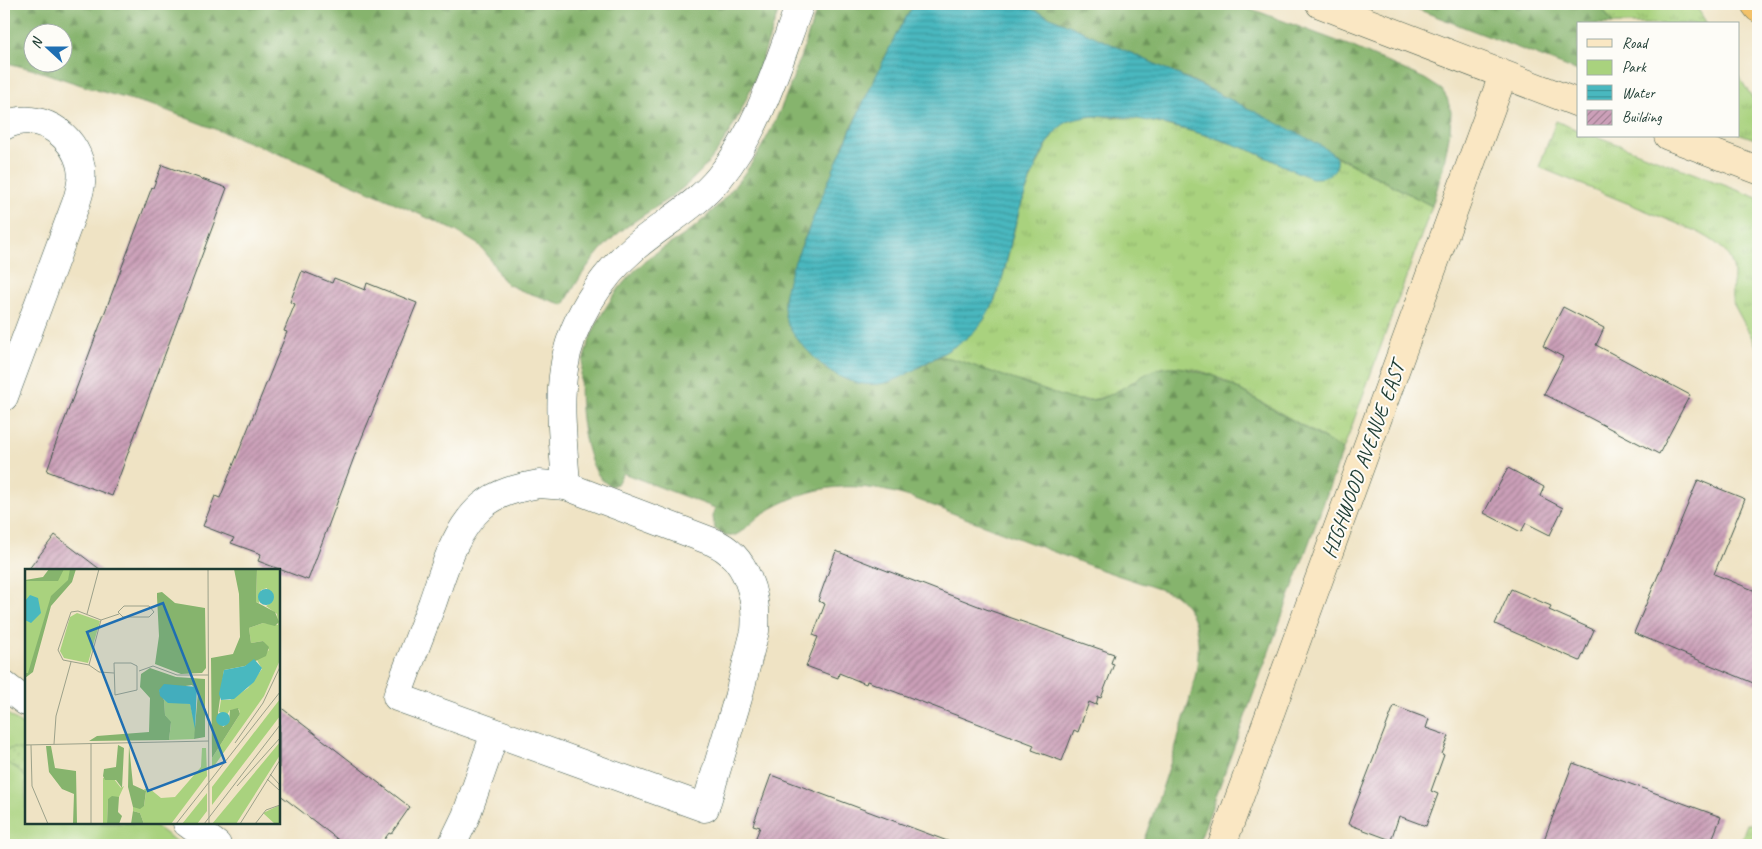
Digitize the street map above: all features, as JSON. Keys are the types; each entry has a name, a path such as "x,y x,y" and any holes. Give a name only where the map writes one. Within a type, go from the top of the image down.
{"highway":[{"path":"1755,4 1758,8"}],"street":[{"path":"566,486 562,408 564,369 573,335 585,309 599,286 622,259 642,241 700,198 725,170 747,137 764,101 800,4"},
{"path":"1320,4 1577,103"},
{"name":"HIGHWOOD AVENUE EAST","path":"1222,845 1503,75"},
{"path":"4,126 20,121 32,121 54,128 69,140 78,158 82,178 76,202 4,397"},
{"path":"1673,138 1758,170"},
{"path":"539,484 566,486 722,546 734,555 743,569 754,599 755,631 718,768 705,808 495,733 397,697 458,538 469,521 490,500 508,491 539,484"},
{"path":"4,685 25,701"},
{"path":"452,845 466,816 495,733"},
{"path":"188,824 217,845"}],"green space":[{"path":"4,4 781,4 747,97 724,141 710,161 684,187 616,235 587,268 564,305 507,284 479,245 456,231 391,201 305,164 158,107 96,90 42,72 72,72 72,22 22,22 22,67 4,62"},
{"path":"819,4 915,4 901,25 851,128 798,254 784,297 784,305 825,369 849,381 918,368 939,356 957,360 1070,399 1086,401 1100,399 1114,393 1153,370 1178,367 1211,375 1231,385 1343,450 1198,845 1142,845 1178,738 1193,685 1198,659 1197,633 1194,621 1186,606 1174,594 1096,568 913,498 873,488 836,487 800,495 762,514 736,535 728,536 715,529 713,517 715,508 623,473 617,484 611,486 605,483 593,465 584,430 580,390 584,357 596,325 604,310 625,281 654,254 696,226 713,211 749,167 781,108"},
{"path":"1016,4 1238,4 1353,47 1425,79 1442,90 1447,98 1451,112 1450,131 1443,168 1432,206 1198,83 1039,12"},
{"path":"1404,4 1599,4 1612,22 1577,22 1577,71"},
{"path":"1599,4 1695,4 1706,22 1612,22"},
{"path":"1740,78 1758,107 1758,140 1740,134"},
{"path":"1091,116 1140,119 1198,133 1245,148 1305,175 1336,168 1337,161 1333,155 1432,206 1343,450 1226,381 1196,370 1175,367 1161,368 1106,396 1081,400 1070,399 957,360 939,356 977,326 994,300 1003,276 1022,204 1034,173 1056,130 1065,123"},
{"path":"1556,121 1577,130 1577,138 1601,138 1758,198 1758,349 1733,303 1733,268 1731,260 1721,247 1693,230 1539,167"},
{"path":"4,711 25,727 25,824 152,824 181,845 4,845"},
{"path":"14,748 25,751 25,777 18,769 4,761 4,750"},
{"path":"1747,824 1758,824 1758,845 1739,845"}],"water":[{"path":"915,4 1016,4 1039,12 1257,112 1306,137 1333,154 1337,161 1336,166 1334,171 1327,176 1312,178 1244,148 1207,135 1161,123 1115,116 1094,116 1069,121 1052,136 1035,169 1018,215 1002,281 989,311 980,325 957,345 906,375 893,381 877,384 855,383 826,368 800,342 786,320 784,298 796,258 832,171 895,38"}],"building":[{"path":"162,165 227,188 112,496 47,471 94,341"},
{"path":"302,271 332,283 334,278 365,290 367,283 417,303 356,452 308,580 258,561 261,554 231,543 234,538 203,526 215,496 220,498 287,332 284,331 295,304 290,302"},
{"path":"1563,307 1604,328 1596,345 1690,395 1659,454 1544,394 1563,357 1543,346"},
{"path":"1508,468 1544,487 1540,496 1563,508 1550,535 1526,523 1521,532 1484,513"},
{"path":"1698,480 1745,499 1714,574 1758,592 1758,685 1634,633"},
{"path":"55,535 100,569 29,569"},
{"path":"836,551 986,609 1114,654 1111,663 1114,664 1101,698 1098,697 1096,705 1089,702 1078,732 1074,730 1062,761 1032,750 1034,745 867,681 866,684 839,673 838,678 806,666 818,637 813,635 825,604 818,601"},
{"path":"1511,589 1551,606 1549,610 1594,630 1580,661 1495,624"},
{"path":"1394,706 1429,719 1426,728 1449,736 1431,791 1438,794 1426,826 1399,816 1391,840 1348,824"},
{"path":"280,707 410,807 391,834 389,833 380,845 345,845 280,795"},
{"path":"1573,763 1721,817 1710,845 1542,845"},
{"path":"771,775 950,842 949,845 753,845 760,827 753,825"}]}
